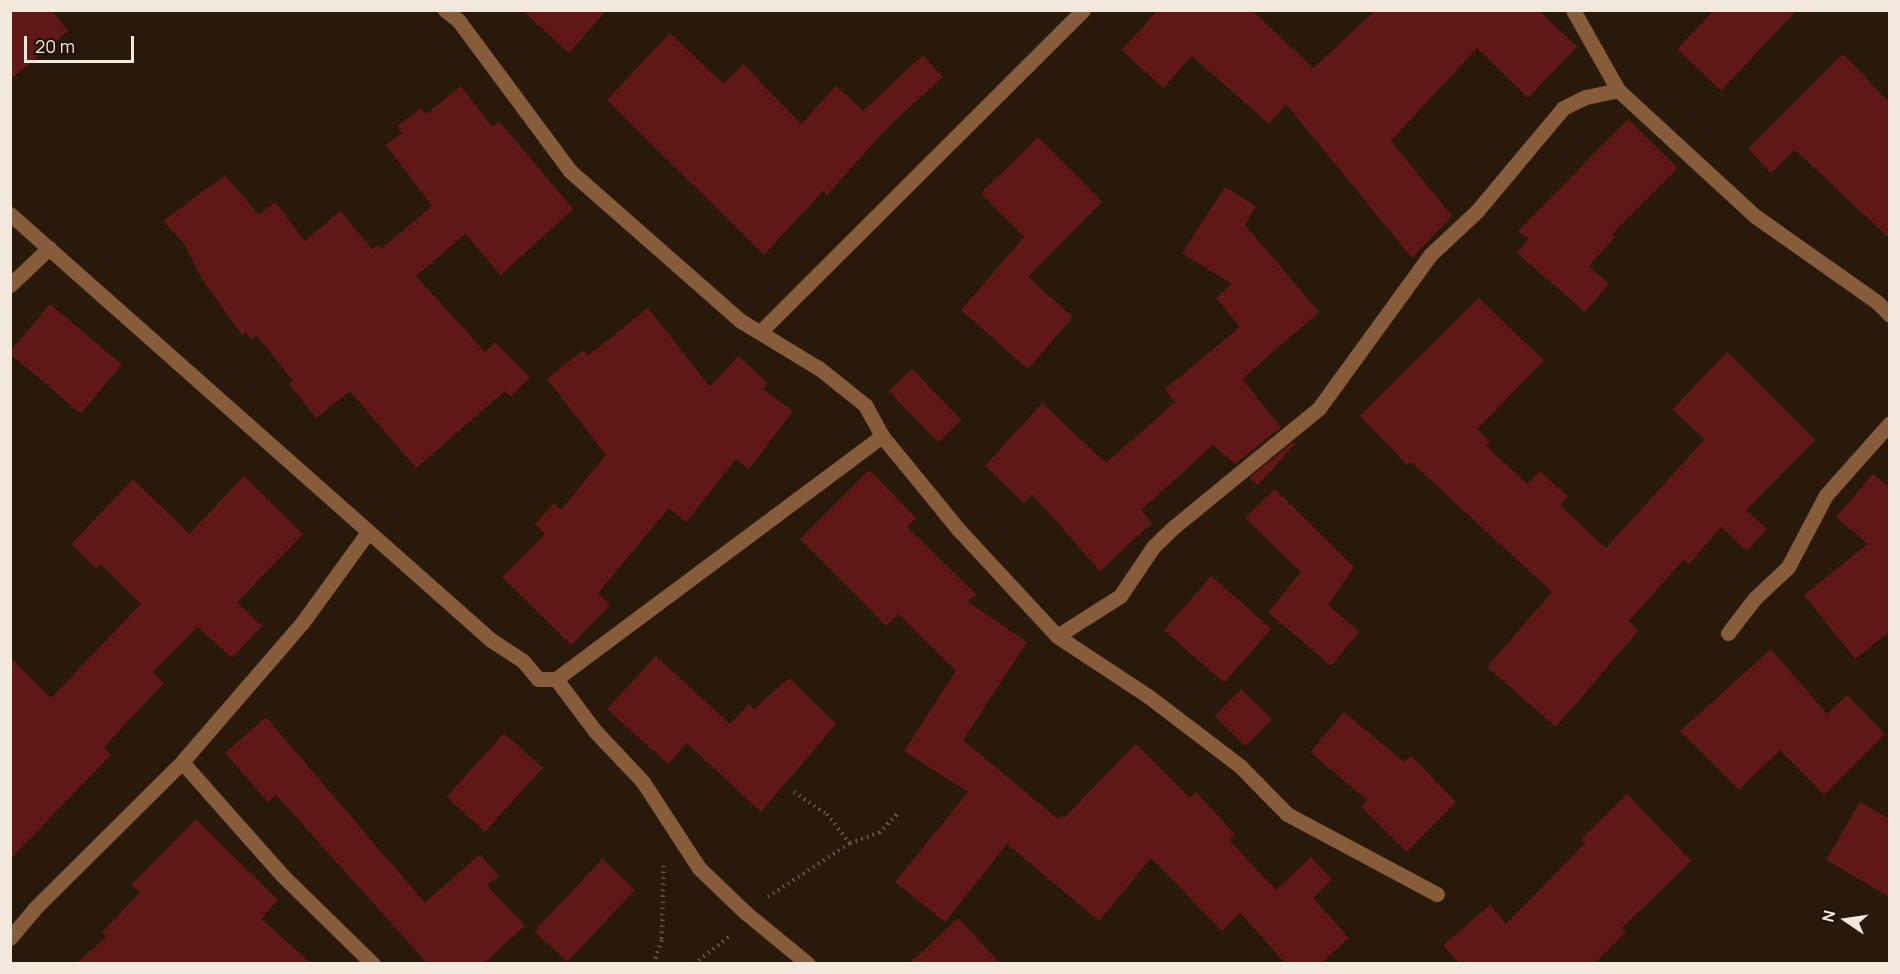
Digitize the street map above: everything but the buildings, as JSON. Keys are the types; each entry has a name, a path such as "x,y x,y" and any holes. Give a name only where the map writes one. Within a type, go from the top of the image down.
{"street":[{"path":"445,10 461,15 570,171 741,321 820,369 866,405 882,436 959,530 1057,636 1148,696 1240,766 1287,814 1437,894"},
{"path":"760,332 1083,10"},
{"path":"1573,10 1618,90 1755,216 1877,302 1890,315"},
{"path":"1057,636 1120,596 1153,547 1175,526 1318,408 1430,255 1477,211 1563,108 1587,97 1618,90"},
{"path":"10,214 491,640 523,660 538,679 556,679 882,436"},
{"path":"10,285 49,248"},
{"path":"1728,633 1755,598 1788,567 1826,495 1890,423"},
{"path":"10,938 34,909 182,762 302,623 368,532"},
{"path":"556,679 595,731 643,782 672,831 699,868 746,913 808,963"},
{"path":"182,762 283,876 373,963"}],"path":[{"path":"794,792 827,814 850,843"},
{"path":"694,963 727,942 746,913 850,843 879,832 899,812"},
{"path":"653,963 662,939 661,876 672,831"}]}
